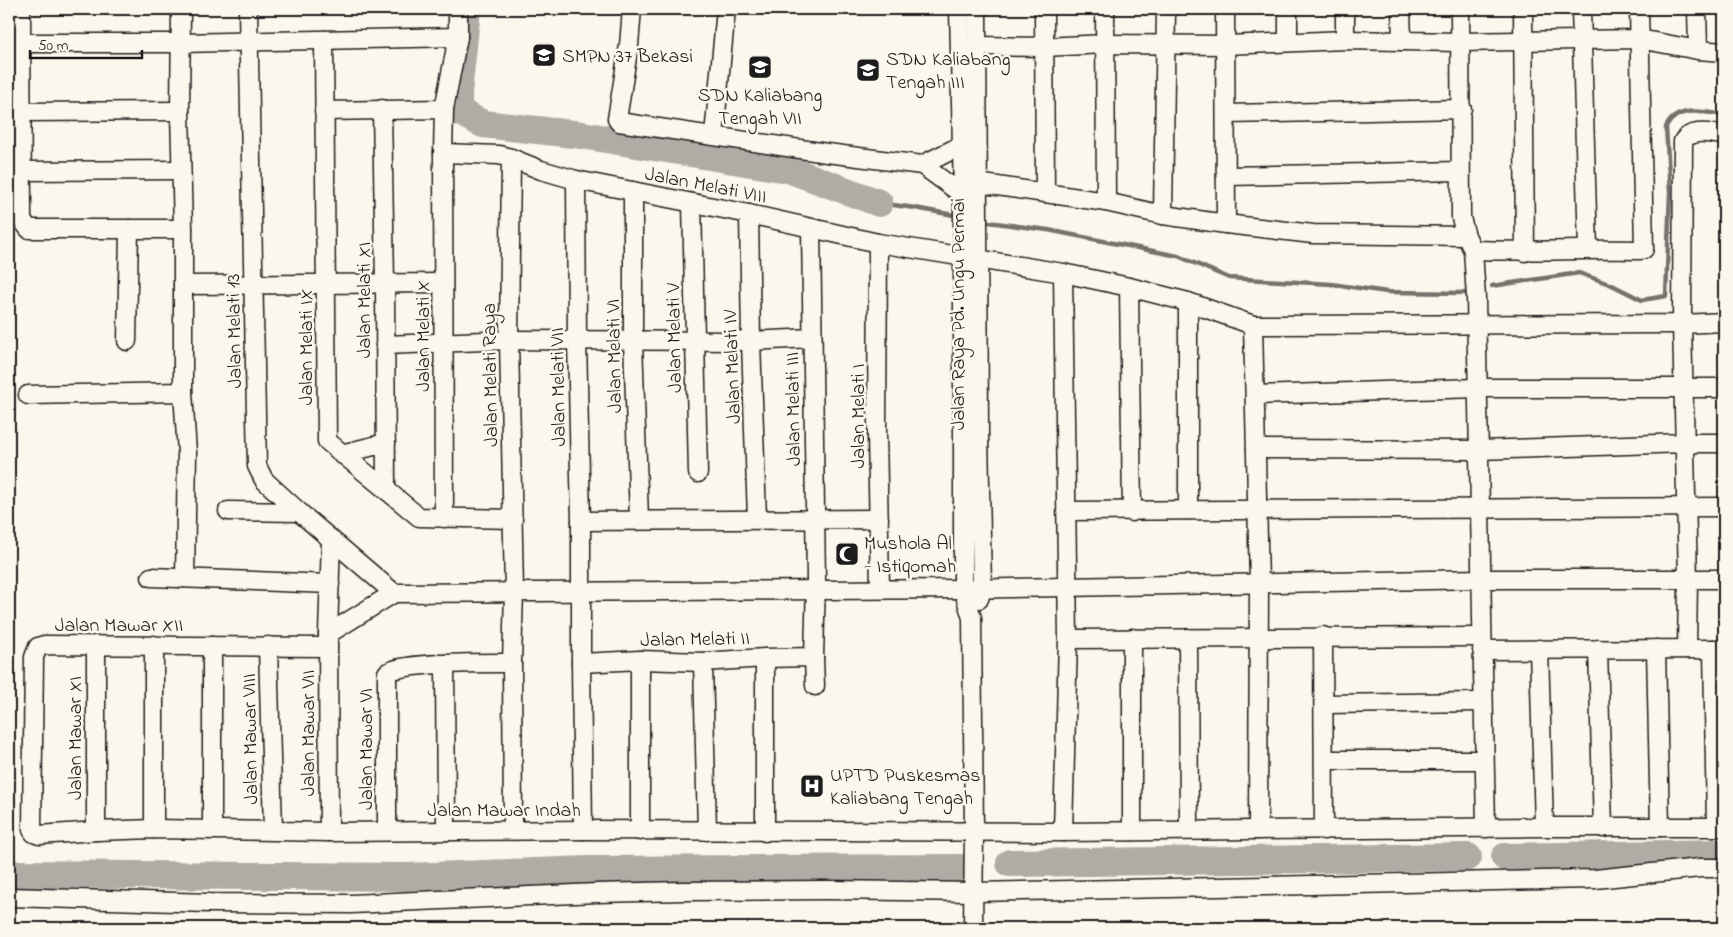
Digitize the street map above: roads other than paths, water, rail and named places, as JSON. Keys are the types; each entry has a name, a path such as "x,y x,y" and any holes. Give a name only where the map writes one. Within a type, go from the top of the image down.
{"street":[{"path":"21,9 23,112 22,220 29,229 183,229"},
{"path":"181,9 180,112 183,229 183,392 187,453 185,578"},
{"name":"Jalan Melati 13","path":"248,9 257,466 264,480 394,592"},
{"name":"Jalan Melati X","path":"444,518 442,342 444,110 458,37 458,9"},
{"path":"632,9 629,45 617,119 619,122 922,165 970,206 1045,193 1106,202 1163,215 1226,224 1313,234 1469,243 1525,252 1588,249 1640,250 1645,246 1639,9"},
{"path":"714,135 726,9"},
{"name":"Jalan Raya Pd. Ungu Permai","path":"959,9 962,145 970,206"},
{"name":"Jalan Raya Pd. Ungu Permai","path":"973,928 972,618 963,589 970,433 970,206 977,46 976,9"},
{"path":"1044,9 1045,193"},
{"path":"1105,9 1106,202"},
{"path":"1163,215 1166,9"},
{"path":"1225,9 1226,224"},
{"path":"1288,9 1288,42"},
{"path":"1345,9 1345,40"},
{"path":"1402,9 1402,41"},
{"path":"1460,9 1462,109 1461,218 1469,243 1476,298 1486,828"},
{"path":"1523,9 1525,252"},
{"path":"1581,9 1588,249"},
{"path":"1697,9 1698,50"},
{"path":"21,43 180,43 458,37"},
{"path":"977,46 1226,45 1345,40 1460,42 1639,39 1698,50 1724,52"},
{"name":"Jalan Melati IX","path":"324,40 326,438 341,454 419,517 513,518"},
{"path":"1226,114 1462,109"},
{"name":"Jalan Melati XI","path":"382,110 386,490"},
{"path":"324,111 444,110"},
{"path":"23,112 180,112"},
{"path":"1688,649 1682,324 1683,141 1693,133 1724,135"},
{"path":"922,165 962,145"},
{"name":"Jalan Melati VIII","path":"443,153 499,155 576,180 749,214 878,243 1063,273 1188,302 1253,324 1682,324 1724,322"},
{"name":"Jalan Melati Raya","path":"511,158 509,340 514,591 512,663 513,830"},
{"path":"22,171 181,170"},
{"path":"1226,176 1460,171"},
{"name":"Jalan Melati VII","path":"576,180 581,592"},
{"name":"Jalan Melati VI","path":"634,191 633,340 640,520"},
{"name":"Jalan Melati V","path":"692,203 698,473"},
{"name":"Jalan Melati IV","path":"749,214 757,519"},
{"name":"Jalan Melati III","path":"811,228 815,590"},
{"path":"127,341 129,229"},
{"name":"Jalan Melati I","path":"878,243 877,434 880,588"},
{"path":"1063,273 1068,638 1063,832"},
{"path":"183,285 443,283"},
{"path":"1129,287 1132,512"},
{"path":"1188,302 1188,510"},
{"path":"1253,324 1259,584 1258,830"},
{"path":"385,345 509,340 751,341 812,338"},
{"path":"1255,395 1478,388 1724,388"},
{"path":"28,395 183,392"},
{"name":"Jalan Raya Pd. Ungu Permai","path":"970,433 982,589 972,618"},
{"path":"341,454 386,442"},
{"path":"1256,450 1478,450 1685,442 1724,443"},
{"path":"1066,511 1132,512 1257,509 1480,510 1724,507"},
{"path":"228,511 299,512"},
{"path":"581,521 879,519"},
{"name":"Jalan Mawar VII","path":"329,832 328,641 331,539"},
{"path":"150,577 330,584"},
{"path":"328,641 394,592 581,592 880,588 982,589 1480,579 1724,579"},
{"path":"815,590 815,686"},
{"path":"581,592 583,830"},
{"path":"1068,638 1323,636 1482,643 1539,649 1718,649 1722,830"},
{"path":"1323,636 1324,830"},
{"path":"1132,638 1132,831"},
{"path":"1188,638 1189,830"},
{"name":"Jalan Mawar XII","path":"34,834 32,830 34,657 38,647 44,645 268,646 328,641"},
{"name":"Jalan Mawar XI","path":"96,645 96,831"},
{"path":"154,645 154,829"},
{"path":"212,646 212,829"},
{"name":"Jalan Mawar VIII","path":"268,646 273,830"},
{"path":"1539,649 1544,827"},
{"path":"1598,649 1603,828"},
{"path":"1656,649 1660,827"},
{"name":"Jalan Melati II","path":"581,663 640,660 703,662 814,657"},
{"path":"764,832 765,658"},
{"path":"640,660 640,831"},
{"path":"703,662 707,832"},
{"name":"Jalan Mawar VI","path":"387,831 387,673 395,669 445,664 512,663"},
{"path":"445,664 446,832"},
{"path":"1324,704 1483,702"},
{"path":"1324,760 1484,760"},
{"path":"974,840 1063,832 1189,830 1544,827 1660,827 1722,830"},
{"name":"Jalan Mawar Indah","path":"34,834 154,829 329,832 583,830 764,832 974,840"},
{"path":"974,840 1605,839 1722,830"},
{"path":"9,897 210,903 351,904 684,891 1595,879 1700,868 1724,868"}],"waterway":[{"path":"467,9 458,92 458,111 483,124 582,135 788,169 879,203"},
{"path":"1492,286 1579,273 1612,285 1642,300 1666,296 1670,192 1666,127 1677,115 1684,113 1700,112 1724,115"},
{"path":"879,203 959,216"},
{"path":"981,221 1048,230 1178,256 1229,278 1331,284 1387,292 1467,293"},
{"path":"1505,857 1724,853"},
{"path":"1010,863 1468,857"},
{"path":"9,874 407,877 588,870 966,868"}],"place":[{"name":"SMPN 37 Bekasi","path":"544,55"},
{"name":"SDN Kaliabang Tengah VII","path":"760,67"},
{"name":"SDN Kaliabang Tengah III","path":"868,70"},
{"name":"Mushola Al - Istiqomah","path":"847,554"},
{"name":"UPTD Puskesmas Kaliabang Tengah","path":"812,786"}]}
